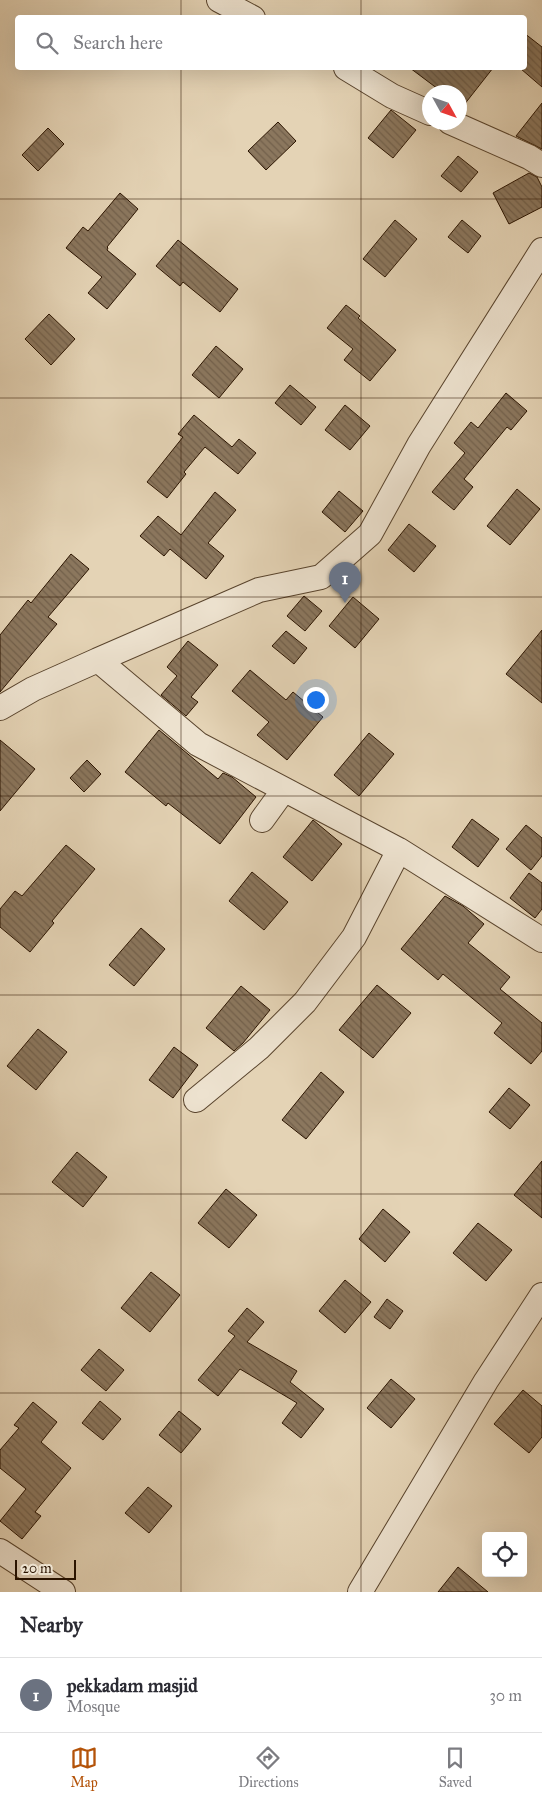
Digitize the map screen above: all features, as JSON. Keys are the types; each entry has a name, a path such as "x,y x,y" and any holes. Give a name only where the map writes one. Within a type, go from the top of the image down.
{"street":[{"path":"218,0 247,15"},
{"path":"349,70 392,96 422,109"},
{"path":"467,130 529,157 542,165"},
{"path":"0,708 33,689 259,590 321,577 370,534 419,444 542,250"},
{"path":"98,660 198,744 283,791 399,850 541,939"},
{"path":"262,820 283,791"},
{"path":"196,1100 259,1048 305,1002 354,937 399,850"},
{"path":"360,1592 481,1389 542,1295"},
{"path":"0,1551 64,1592"}],"building":[{"path":"527,35 542,47 542,87 522,70 527,70"},
{"path":"413,70 491,70 467,101 467,85 433,85"},
{"path":"542,103 542,149 516,136"},
{"path":"391,110 416,130 393,158 368,138"},
{"path":"278,122 296,141 266,170 248,151"},
{"path":"48,128 64,144 38,171 22,155"},
{"path":"458,156 478,172 461,192 441,176"},
{"path":"529,173 537,177 542,187 542,207 509,224 493,193"},
{"path":"120,193 138,209 107,247 107,250 136,274 107,309 88,293 102,277 66,248 83,227 88,231"},
{"path":"395,220 417,239 385,277 363,259"},
{"path":"462,220 481,236 468,253 448,237"},
{"path":"178,240 238,289 220,312 183,282 180,286 156,266"},
{"path":"346,305 360,316 358,318 396,350 370,381 344,360 353,349 327,328"},
{"path":"49,314 75,339 51,365 25,339"},
{"path":"216,346 243,369 219,398 192,375"},
{"path":"290,385 316,407 301,425 275,403"},
{"path":"506,393 527,411 511,430 507,427 464,479 473,487 454,510 432,492 465,453 454,443 471,422 478,428"},
{"path":"345,405 370,426 350,450 325,430"},
{"path":"194,415 232,447 239,439 256,453 238,474 205,447 184,472 186,474 167,498 147,482 183,437 178,434"},
{"path":"517,489 540,509 510,545 487,526"},
{"path":"339,491 363,511 345,532 322,512"},
{"path":"215,492 236,510 208,543 224,556 206,579 170,549 164,556 140,536 158,516 181,535"},
{"path":"409,524 436,546 414,572 388,550"},
{"path":"71,554 89,569 48,617 57,624 0,692 0,635 28,600 31,603"},
{"path":"304,596 322,611 305,631 287,616"},
{"path":"353,597 379,619 355,648 329,626"},
{"path":"542,630 542,703 506,674"},
{"path":"286,631 307,648 294,664 272,646"},
{"path":"188,641 218,665 191,697 198,702 186,716 161,695 177,676 167,667"},
{"path":"250,670 286,700 293,692 323,717 287,760 257,735 269,722 232,691"},
{"path":"159,730 218,779 223,773 232,777 256,797 220,844 168,803 166,806 125,772"},
{"path":"369,733 394,754 359,796 334,775"},
{"path":"0,740 35,769 0,811"},
{"path":"87,760 101,774 84,792 70,778"},
{"path":"472,819 499,839 478,867 452,847"},
{"path":"313,820 342,844 312,881 283,857"},
{"path":"526,825 542,838 542,856 531,870 506,849"},
{"path":"66,845 95,869 52,921 54,923 30,952 0,927 0,909 15,891 22,896"},
{"path":"252,872 288,902 264,930 229,901"},
{"path":"529,873 542,883 542,909 535,918 510,898"},
{"path":"445,896 463,906 484,924 468,943 510,977 500,989 542,1023 542,1051 531,1064 494,1033 502,1023 443,974 438,980 401,949"},
{"path":"141,928 165,949 134,986 109,965"},
{"path":"377,985 411,1013 373,1058 339,1030"},
{"path":"241,986 270,1010 234,1051 206,1028"},
{"path":"38,1029 67,1052 36,1090 7,1066"},
{"path":"174,1047 198,1065 173,1098 149,1080"},
{"path":"321,1072 344,1092 306,1139 282,1120"},
{"path":"509,1088 530,1105 510,1129 489,1112"},
{"path":"77,1152 107,1177 83,1207 52,1182"},
{"path":"542,1161 542,1218 514,1195"},
{"path":"226,1189 257,1215 229,1248 198,1223"},
{"path":"383,1209 410,1232 385,1262 359,1239"},
{"path":"478,1223 512,1250 486,1281 453,1253"},
{"path":"151,1272 180,1295 150,1332 121,1308"},
{"path":"345,1280 371,1302 345,1333 319,1311"},
{"path":"387,1299 403,1311 390,1329 374,1317"},
{"path":"247,1308 264,1322 247,1342 297,1371 290,1382 324,1409 301,1438 282,1423 297,1403 240,1369 218,1396 198,1380 235,1336 228,1331"},
{"path":"99,1349 124,1370 106,1391 81,1370"},
{"path":"391,1379 415,1399 391,1428 367,1408"},
{"path":"523,1390 542,1406 542,1437 529,1453 494,1424"},
{"path":"100,1401 121,1419 103,1440 82,1423"},
{"path":"33,1402 57,1422 41,1442 71,1468 35,1512 41,1516 22,1539 0,1521 26,1489 0,1468 0,1450 19,1428 14,1425"},
{"path":"179,1411 201,1429 181,1453 159,1435"},
{"path":"148,1487 172,1506 149,1533 125,1513"},
{"path":"458,1567 488,1592 438,1592"}],"place":[{"name":"pekkadam masjid","path":"345,603"}]}
